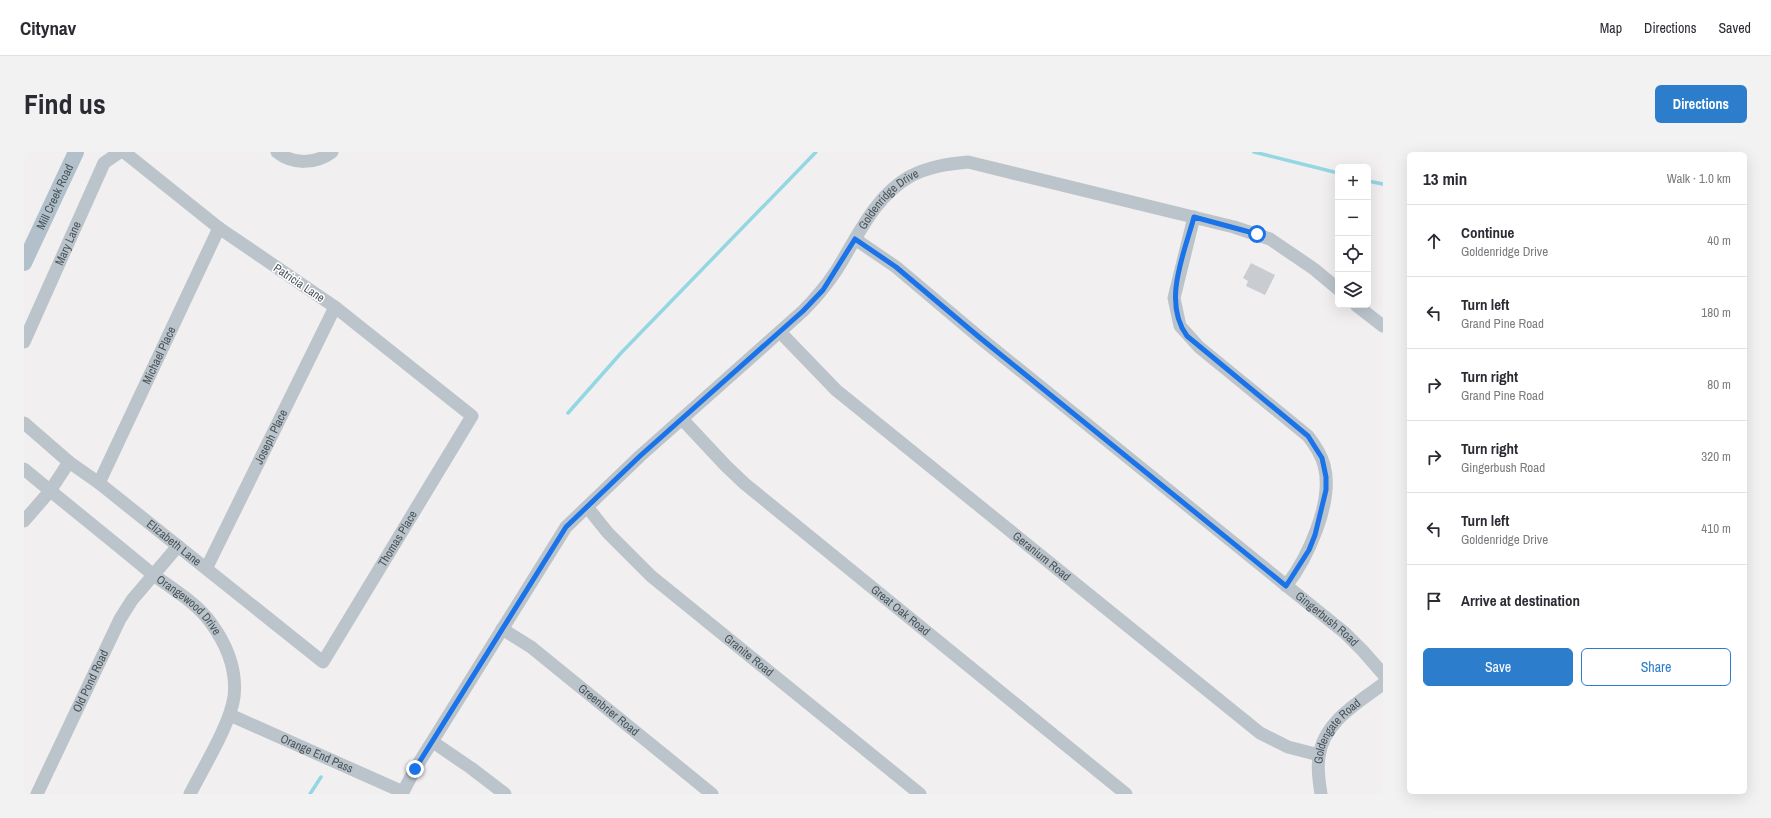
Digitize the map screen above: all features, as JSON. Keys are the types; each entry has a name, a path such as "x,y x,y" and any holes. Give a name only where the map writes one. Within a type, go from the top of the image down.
{"main road":[{"name":"Mill Creek Road","path":"24,263 76,152"}],"street":[{"name":"Mary Lane","path":"24,342 104,163 120,152"},
{"name":"Patricia Lane","path":"124,152 219,228 335,307 472,416"},
{"path":"277,152 281,155 304,162 329,153"},
{"name":"Goldenridge Drive","path":"403,793 432,742 566,527 682,419 780,332 823,290 855,239 887,194 902,181 939,165 968,157 1234,227 1270,239 1314,269 1335,286"},
{"path":"1194,217 1174,298 1180,326 1199,347 1308,436 1316,446 1325,466 1326,490 1315,535 1309,550 1286,586"},
{"name":"Michael Place","path":"99,483 219,228"},
{"name":"Gingerbush Road","path":"855,239 896,267 979,337 1345,633 1383,674"},
{"name":"Joseph Place","path":"207,567 335,307"},
{"path":"1360,308 1383,326"},
{"name":"Geranium Road","path":"780,332 836,390 1260,733 1288,747 1319,755"},
{"name":"Thomas Place","path":"324,662 472,416"},
{"name":"Great Oak Road","path":"682,419 745,484 1126,794"},
{"name":"Elizabeth Lane","path":"24,423 69,462 99,483 178,546 207,567 324,662"},
{"path":"24,521 50,491 69,462"},
{"name":"Orangewood Drive","path":"24,469 153,574 199,609 211,623 226,648 233,671 235,684 230,715 190,794"},
{"name":"Granite Road","path":"587,507 608,534 651,576 920,794"},
{"name":"Old Pond Road","path":"37,794 120,619 153,574 178,546"},
{"name":"Greenbrier Road","path":"502,629 531,647 712,794"},
{"name":"Goldengate Road","path":"1321,794 1319,755 1321,745 1334,723 1383,684"},
{"name":"Orange End Pass","path":"230,715 403,793"},
{"path":"432,742 471,768 505,794"}],"building":[{"path":"1251,263 1275,275 1265,295 1246,286 1248,281 1243,278"}],"waterway":[{"path":"568,413 621,353 816,152"},
{"path":"1254,152 1335,172"},
{"path":"1371,182 1383,184"},
{"path":"310,794 321,777"}],"route":[{"path":"415,769 566,527 640,456 803,311 823,290 837,270 855,239 896,267 979,337 1286,586 1309,550 1315,535 1326,490 1325,466 1322,458 1316,446 1308,436 1187,336 1178,322 1174,298 1180,268 1194,217 1257,234"}]}
